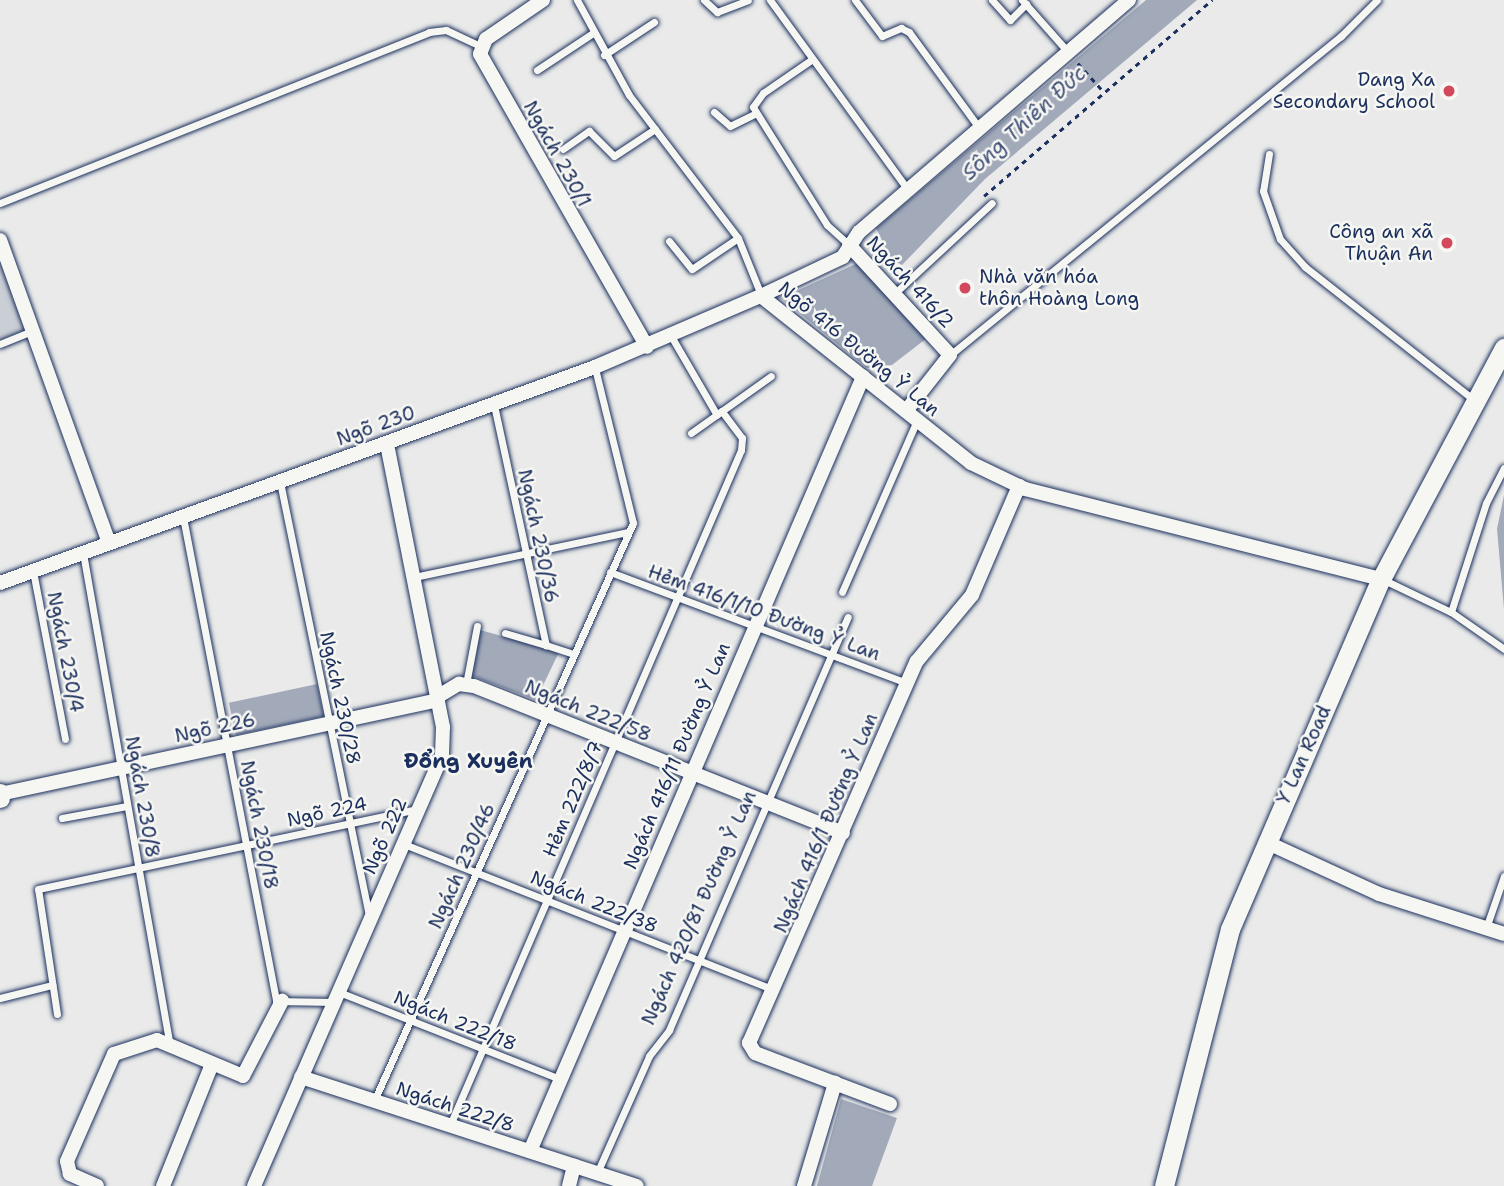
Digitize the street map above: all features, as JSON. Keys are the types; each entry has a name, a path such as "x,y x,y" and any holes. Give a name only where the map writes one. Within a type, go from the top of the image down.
{"main road":[{"name":"Y Lan Road","path":"1164,1186 1230,929 1381,579 1504,348"}],"street":[{"path":"480,46 543,0"},
{"name":"Ngõ 416 Đường Ỷ Lan","path":"1129,0 821,271 761,296 971,463 1019,486 1381,579"},
{"name":"Ngách 230/1","path":"480,46 548,179 647,347"},
{"path":"0,240 35,330 109,543"},
{"name":"Ngách 416/2","path":"849,245 950,355 912,415"},
{"name":"Ngõ 230","path":"0,583 595,367 761,296"},
{"name":"Ngách 416/11 Đường Ỷ Lan","path":"530,1151 690,772 863,377"},
{"name":"Ngõ 222","path":"254,1186 442,755 438,699 387,443"},
{"name":"Ngách 416/1 Đường Ỷ Lan","path":"890,1104 751,1051 774,990 907,683 924,651 972,594 1019,486"},
{"path":"438,699 466,684"},
{"name":"Ngách 222/58","path":"466,684 844,833"},
{"name":"Ngõ 226","path":"0,795 438,699"},
{"path":"1266,842 1379,894 1504,934"},
{"path":"97,1186 70,1174 67,1161 114,1054 152,1040 243,1076 282,1001"},
{"path":"163,1186 212,1064"},
{"name":"Ngách 222/8","path":"301,1077 597,1173"},
{"path":"804,1186 835,1083"},
{"path":"569,1186 574,1166"},
{"path":"597,1173 617,1183 637,1186"}],"lane":[{"path":"577,0 604,55 655,130 738,239 761,296"},
{"path":"704,0 717,12 748,0"},
{"path":"770,0 909,192"},
{"path":"855,0 882,36 901,28 909,32 981,130"},
{"path":"992,0 1010,19 1024,2 1069,52"},
{"path":"950,355 1341,36 1377,0"},
{"path":"604,55 654,22"},
{"path":"0,203 429,32 446,30 480,46"},
{"path":"537,70 593,33"},
{"path":"811,60 756,99 755,114 827,225 849,245"},
{"path":"714,112 730,126 755,114"},
{"path":"563,149 589,131 614,156 655,130"},
{"path":"1269,154 1263,191 1280,239 1305,267 1476,401"},
{"path":"895,293 992,203"},
{"path":"669,241 692,269 738,239"},
{"path":"0,344 35,330"},
{"path":"671,336 719,413"},
{"name":"Ngách 230/46","path":"374,1101 633,523 595,367"},
{"path":"691,433 771,376"},
{"name":"Ngách 230/36","path":"494,404 545,645"},
{"name":"Hẻm 222/8/7","path":"450,1125 742,445 719,413"},
{"path":"842,592 912,415"},
{"path":"1451,612 1486,503 1504,468"},
{"name":"Ngách 230/28","path":"280,481 370,920"},
{"name":"Ngách 230/18","path":"183,516 276,1001 282,1001"},
{"path":"414,577 628,532"},
{"name":"Ngách 230/8","path":"83,552 170,1046"},
{"name":"Ngách 230/4","path":"33,570 65,739"},
{"name":"Hẻm 416/1/10 Đường Ỷ Lan","path":"610,572 907,683"},
{"path":"1381,579 1451,612 1504,649"},
{"name":"Ngách 420/81 Đường Ỷ Lan","path":"597,1173 619,1115 669,1030 848,617"},
{"path":"466,684 477,626"},
{"path":"505,633 574,654"},
{"path":"62,818 127,806"},
{"name":"Ngõ 224","path":"52,985 37,890 418,809"},
{"name":"Ngách 222/38","path":"403,844 774,990"},
{"path":"1485,928 1504,876"},
{"path":"0,998 52,985 57,1014"},
{"path":"282,1001 336,997"},
{"name":"Ngách 222/18","path":"336,997 410,1020 560,1079"}],"path":[{"path":"977,204 1102,91 1212,0"},
{"path":"1069,52 1102,91"}],"shaded area":[{"path":"0,252 30,337 0,349"}],"water":[{"name":"Sông Thiên Đức","path":"1146,0 1197,0 985,179 902,265 891,259 876,228"},
{"path":"858,263 927,338 892,365 867,368 781,298"},
{"path":"1504,495 1504,609 1497,529"},
{"path":"480,630 559,652 536,700 472,676"},
{"path":"317,684 324,716 236,735 229,703"},
{"path":"841,1099 897,1118 872,1186 817,1186"}],"place":[{"name":"Dang Xa Secondary School","path":"1449,91"},
{"name":"Công an xã Thuận An","path":"1447,243"},
{"name":"Nhà văn hóa thôn Hoàng Long","path":"965,288"}],"district":[{"name":"Đổng Xuyên","path":"468,761"}]}
